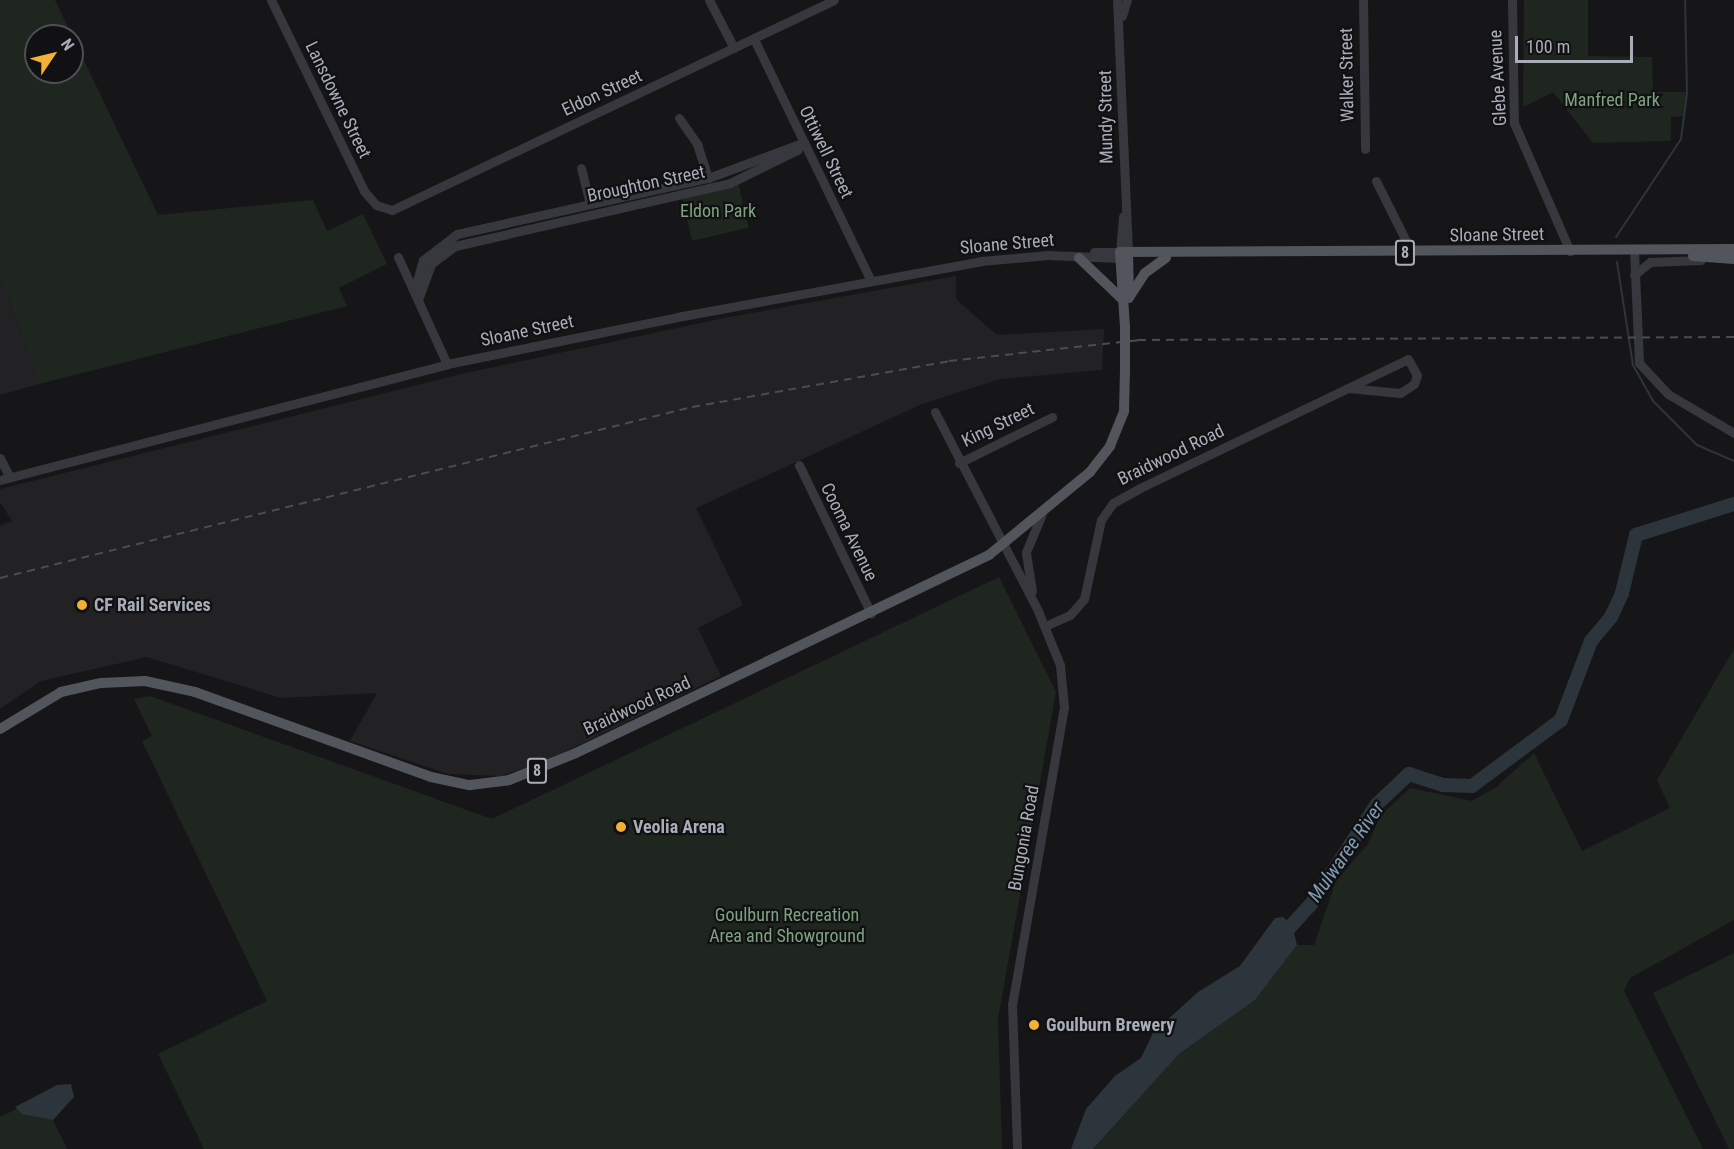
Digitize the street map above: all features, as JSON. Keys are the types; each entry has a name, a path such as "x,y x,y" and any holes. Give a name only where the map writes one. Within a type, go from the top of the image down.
{"main road":[{"name":"Sloane Street","path":"1124,255 1171,257 1570,251 1674,253 1734,249"},
{"name":"Sloane Street","path":"1674,253 1734,259"},
{"name":"Braidwood Road","path":"0,729 61,692 101,682 145,681 195,692 431,777 489,784 534,772 871,613 1005,545 1090,472 1110,446 1124,411 1124,255"},
{"path":"1074,257 1125,302 1145,273 1171,257"}],"street":[{"name":"Lansdowne Street","path":"271,0 362,187 383,209"},
{"path":"710,0 734,48"},
{"name":"Eldon Street","path":"383,209 400,207 834,0"},
{"name":"Mundy Street","path":"1117,0 1121,18 1124,255"},
{"name":"Mundy Street","path":"1121,18 1127,0"},
{"name":"Walker Street","path":"1363,0 1365,149"},
{"name":"Glebe Avenue","path":"1512,0 1514,123 1570,251"},
{"name":"Ottiwell Street","path":"754,39 802,143 870,279"},
{"name":"Broughton Street","path":"680,118 697,144 708,178"},
{"name":"Broughton Street","path":"416,295 423,260 448,238 589,201 708,178 802,143"},
{"name":"Broughton Street","path":"416,295 430,264 455,246 730,183 797,150 802,143"},
{"name":"Broughton Street","path":"581,168 589,201"},
{"path":"1376,181 1412,253"},
{"path":"1634,252 1637,352 1642,368 1668,394 1734,433"},
{"name":"Sloane Street","path":"0,480 447,364 870,279 1013,257 1124,255"},
{"path":"398,257 447,364"},
{"path":"1634,275 1652,261 1717,259"},
{"name":"Braidwood Road","path":"1045,626 1071,615 1084,599 1101,520 1113,503 1348,388 1408,359 1417,375 1414,384 1400,393 1348,388"},
{"path":"935,412 959,463 1005,545"},
{"name":"King Street","path":"959,463 1052,417"},
{"path":"0,458 10,478"},
{"name":"Cooma Avenue","path":"799,465 871,613"},
{"path":"1038,611 1026,552 1042,514"},
{"name":"Bungonia Road","path":"1005,545 1045,626 1060,665 1064,707 1012,1004 1017,1149"}],"shaded area":[{"path":"0,275 39,384 0,395"},
{"path":"956,276 956,299 997,335 1104,329 1102,370 1000,379 922,404 696,508 743,605 698,628 721,676 548,760 501,776 448,774 350,741 377,693 281,698 147,657 41,681 0,709 0,526 12,521 0,502 0,489 466,373 724,318"},
{"path":"1283,917 1292,925 1297,945 1255,1000 1179,1054 1093,1149 1071,1149 1086,1109 1115,1076 1141,1058 1153,1033 1198,992 1240,966 1275,918"},
{"path":"71,1084 74,1097 53,1120 22,1114 15,1107 57,1085"}],"green space":[{"path":"0,0 55,0 66,24 24,24 24,84 84,84 84,61 158,215 313,200 327,231 363,214 387,264 339,288 347,306 39,384 0,275"},
{"name":"Manfred Park","path":"1524,0 1588,0 1588,56 1652,57 1653,92 1686,92 1683,116 1671,117 1671,141 1593,143 1553,92 1523,107"},
{"name":"Eldon Park","path":"738,182 749,228 692,241 681,195"},
{"name":"Goulburn Recreation Area and Showground","path":"999,577 1056,692 998,1019 1002,1149 204,1149 158,1054 267,1001 142,741 152,736 134,699 150,696 492,819"},
{"path":"1734,649 1734,920 1630,978 1624,991 1703,1149 1093,1149 1179,1054 1255,1000 1297,945 1314,945 1336,881 1368,844 1380,816 1410,788 1472,801 1495,788 1534,753 1582,851 1670,808 1657,780"},
{"path":"1734,953 1734,1149 1729,1149 1653,993"},
{"path":"16,1109 53,1120 67,1149 0,1149 0,1117"}],"waterway":[{"path":"1616,237 1681,139 1687,93 1685,0"},
{"path":"1617,262 1633,365 1653,401 1697,445 1734,461"},
{"name":"Mulwaree River","path":"1281,937 1312,903 1377,804 1409,774 1443,785 1472,786 1561,720 1591,641 1611,617 1622,593 1636,535 1734,504"}],"railway":[{"path":"0,578 692,407 949,361 1138,340 1734,337"}],"place":[{"name":"CF Rail Services","path":"82,605"},
{"name":"Veolia Arena","path":"621,827"},
{"name":"Goulburn Brewery","path":"1034,1025"}]}
